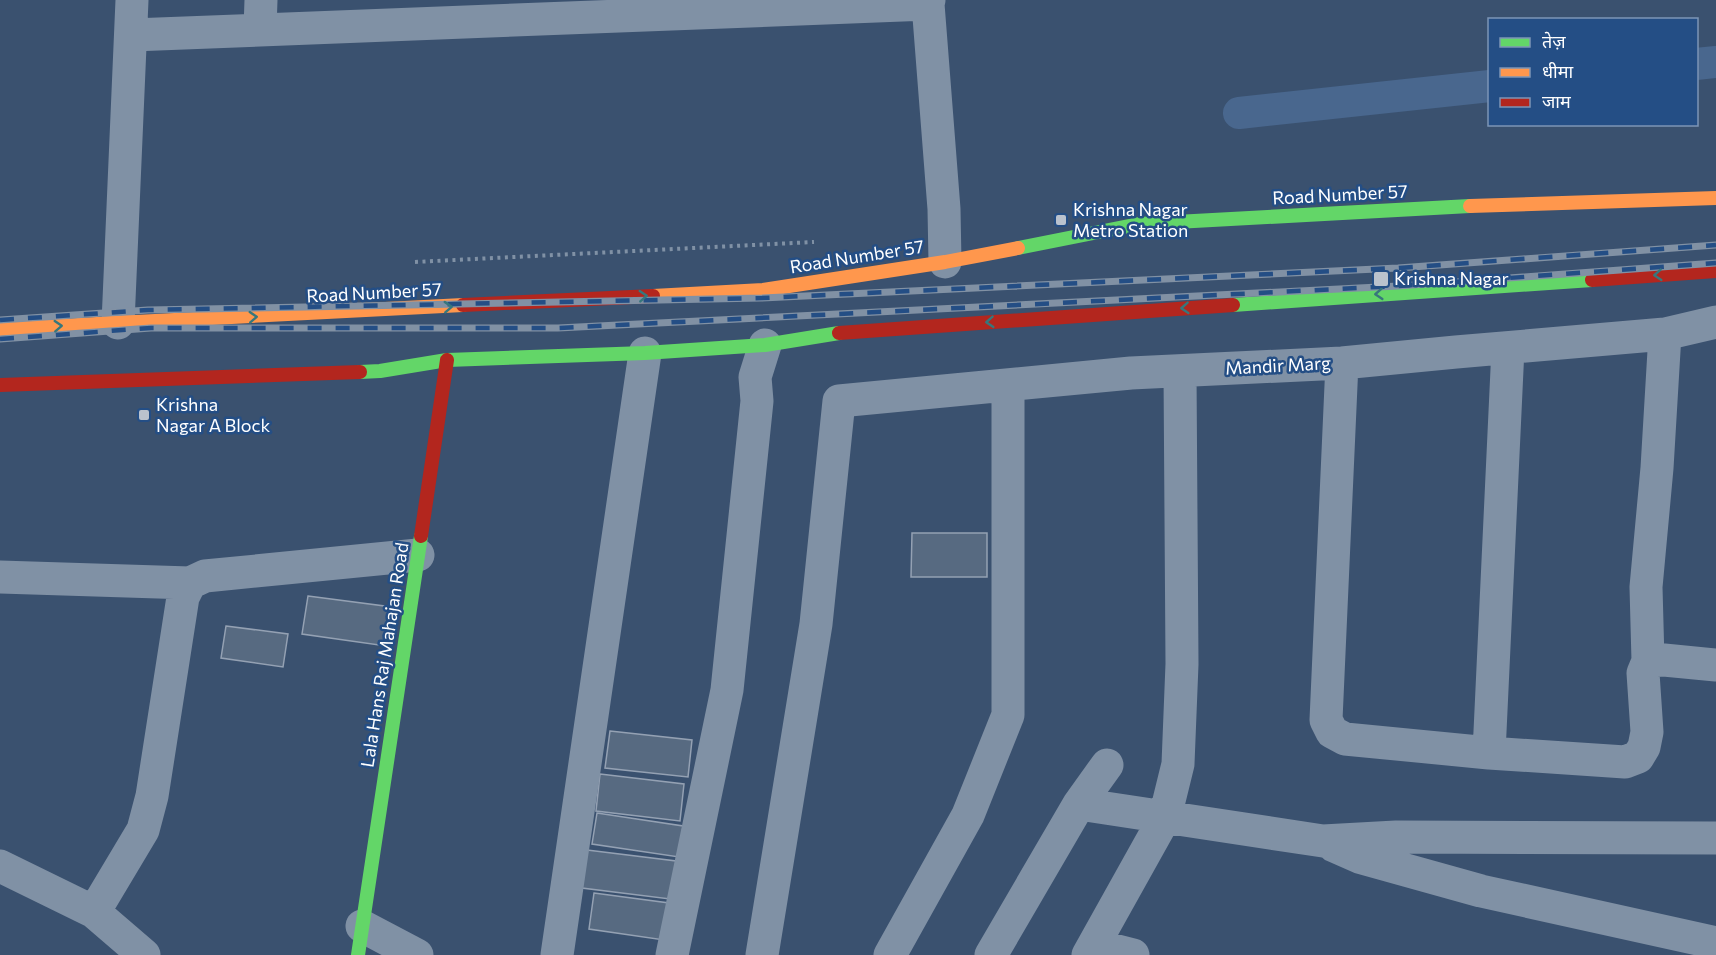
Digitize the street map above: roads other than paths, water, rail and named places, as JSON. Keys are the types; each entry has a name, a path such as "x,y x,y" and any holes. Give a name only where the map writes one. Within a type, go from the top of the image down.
{"main road":[{"name":"Road Number 57","path":"0,329 763,290 945,262 1139,224 1476,206 1716,198"},
{"path":"0,385 380,371 447,360 645,353 765,345 838,333 1716,271"},
{"name":"Lala Hans Raj Mahajan Road","path":"360,941 447,360"}],"street":[{"path":"118,323 132,0"},
{"path":"132,35 260,15 929,8 944,209 945,262"},
{"name":"Mandir Marg","path":"762,955 816,624 839,401 1131,373 1342,363 1665,333 1716,322"},
{"path":"1342,363 1326,720 1332,732 1344,739 1489,753 1625,762 1638,757 1644,747 1647,732 1642,673 1648,661 1646,587 1657,468 1665,333"},
{"path":"672,955 727,690 757,401 755,377 765,345"},
{"path":"1489,753 1508,348"},
{"path":"557,955 645,353"},
{"path":"1133,955 1091,950 1165,817 1178,764 1181,675 1180,371"},
{"path":"890,955 968,815 1008,715 1008,385"},
{"path":"0,577 190,583 205,576 418,555"},
{"path":"94,912 143,830 152,796 183,597 190,583"},
{"path":"1648,661 1664,660 1716,665"},
{"path":"991,955 1080,804 1107,765"},
{"path":"1080,804 1323,841 1396,837 1716,838"},
{"path":"1323,841 1359,856 1482,891 1716,943"},
{"path":"0,866 94,912 144,955"},
{"path":"360,941 417,955"}],"waterway":[{"path":"1698,64 1716,62"},
{"path":"1239,113 1488,86"}],"railway":[{"path":"0,320 148,310 762,298 1398,268 1716,245"},
{"path":"0,339 151,328 558,328 1398,286 1716,263"}],"place":[{"name":"Krishna Nagar Metro Station","path":"1061,220"},
{"name":"Krishna Nagar","path":"1381,279"},
{"name":"Krishna Nagar A Block","path":"144,415"}]}
